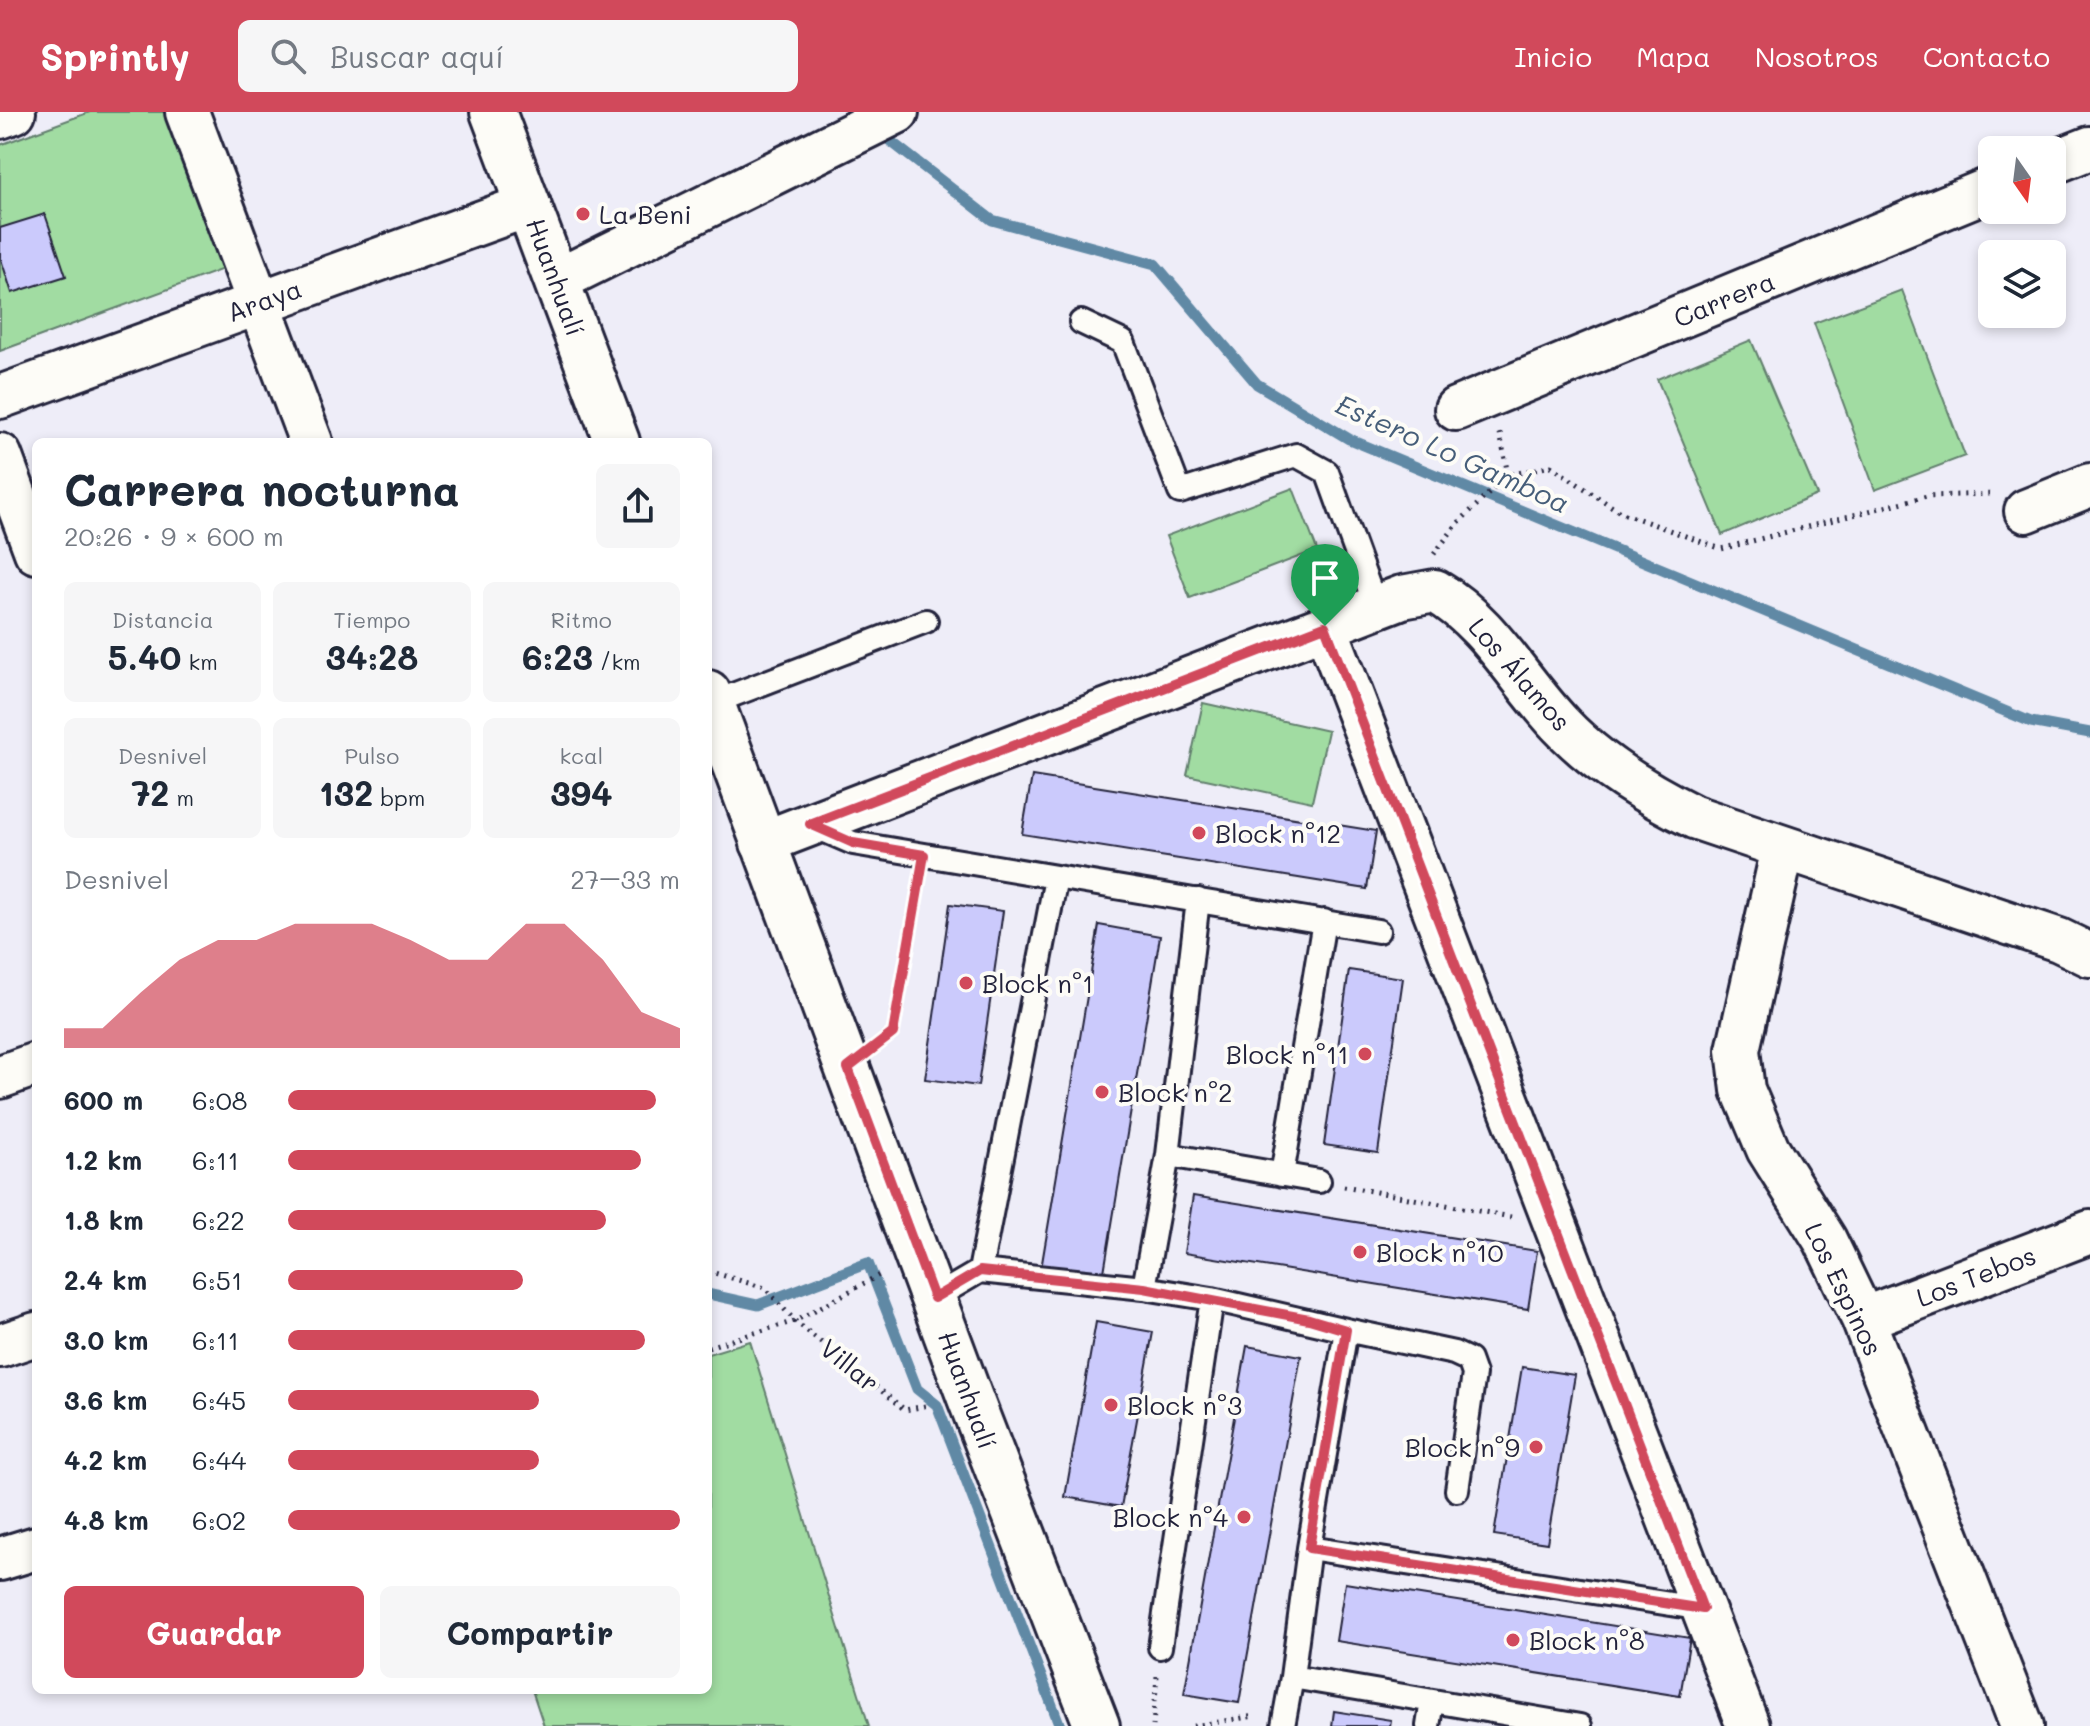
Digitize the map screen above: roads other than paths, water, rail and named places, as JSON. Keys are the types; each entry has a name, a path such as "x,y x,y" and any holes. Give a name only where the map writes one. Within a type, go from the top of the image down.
{"street":[{"path":"0,117 14,112"},
{"path":"187,112 310,438"},
{"name":"Huanhualí","path":"493,112 616,438"},
{"path":"558,280 880,121"},
{"path":"2066,157 2090,148"},
{"name":"Carrera","path":"1456,409 1978,194"},
{"name":"Araya","path":"0,397 529,205"},
{"path":"0,455 32,541"},
{"path":"2026,511 2090,485"},
{"name":"Los Álamos","path":"762,843 1402,597 1435,591 1464,608 1563,727 1643,790 1694,817 2059,940 2090,955"},
{"path":"1325,626 1748,1726"},
{"name":"Huanhualí","path":"712,704 1097,1726"},
{"name":"Los Espinos","path":"1783,848 1738,1050 1743,1090 1761,1136 1825,1240 1863,1319 2022,1726"},
{"path":"0,1077 32,1065"},
{"name":"Los Tebos","path":"1863,1319 2090,1232"},
{"path":"0,1346 32,1335"},
{"path":"0,1559 32,1549"}],"lane":[{"path":"1081,322 1123,342 1180,492 1296,455 1327,472 1376,607"},
{"path":"712,697 926,621"},
{"path":"810,824 853,843 1378,931"},
{"path":"980,1271 1056,878"},
{"path":"1144,1288 1168,1155 1198,900"},
{"path":"1282,1175 1324,921"},
{"path":"1168,1155 1319,1181"},
{"path":"934,1298 980,1271 1144,1288 1212,1299 1454,1353 1469,1360 1474,1374 1457,1490"},
{"path":"1160,1647 1212,1299"},
{"path":"1284,1719 1346,1330"},
{"path":"1309,1548 1703,1609"},
{"path":"1292,1677 1580,1726"},
{"path":"1428,1726 1432,1701"}],"waterway":[{"name":"Estero Lo Gamboa","path":"881,126 889,140 992,220 1155,264 1257,384 1349,439 2031,722 2090,733"},
{"path":"712,1295 758,1305 868,1263 917,1389 937,1405 1060,1726"}],"place":[{"name":"La Beni","path":"583,214"},
{"name":"Block n°12","path":"1199,833"},
{"name":"Block n°1","path":"966,983"},
{"name":"Block n°11","path":"1365,1054"},
{"name":"Block n°2","path":"1102,1092"},
{"name":"Block n°10","path":"1360,1252"},
{"name":"Block n°3","path":"1111,1405"},
{"name":"Block n°9","path":"1536,1447"},
{"name":"Block n°4","path":"1244,1517"},
{"name":"Block n°8","path":"1513,1640"}]}
